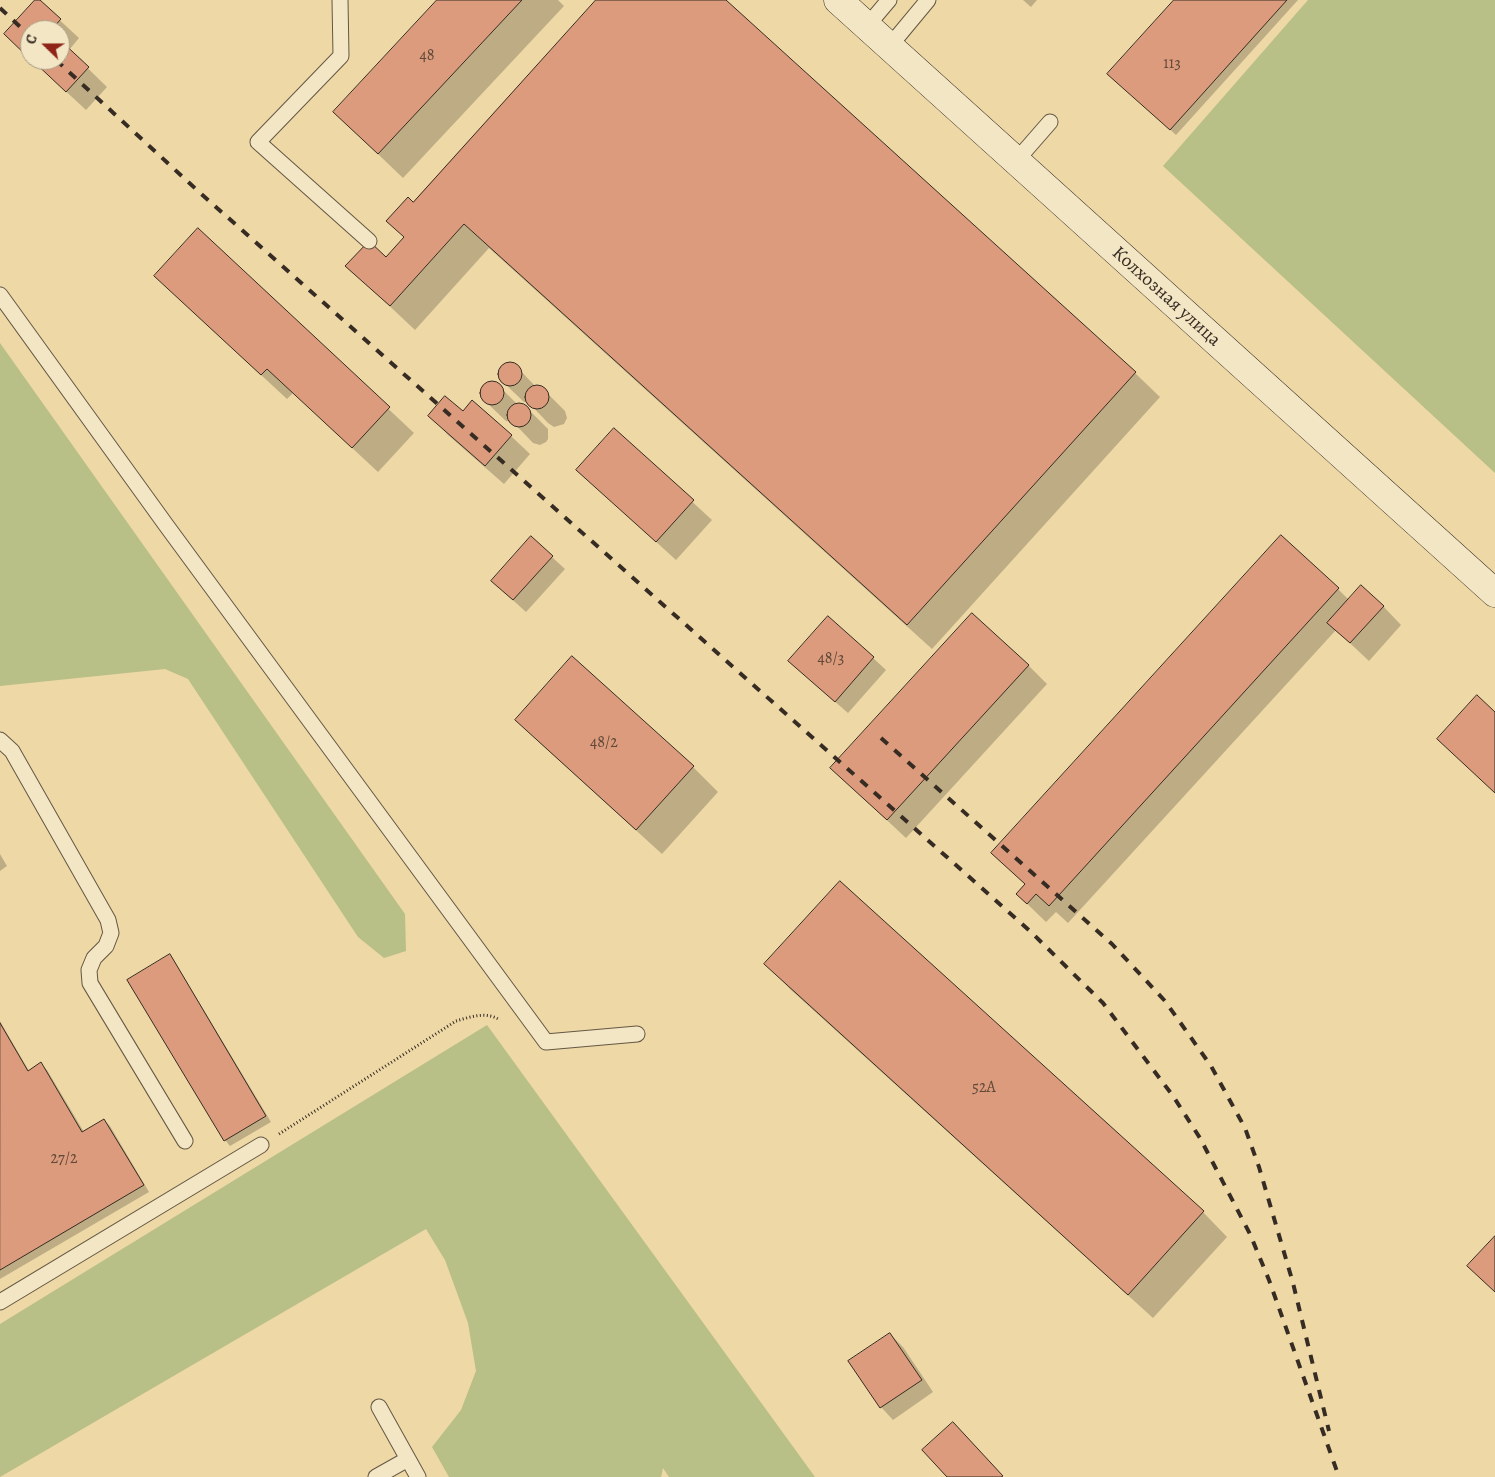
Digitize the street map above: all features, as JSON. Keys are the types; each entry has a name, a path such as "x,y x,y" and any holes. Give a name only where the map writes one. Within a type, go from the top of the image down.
{"street":[{"name":"Колхозная улица","path":"838,0 1495,593"}],"lane":[{"path":"340,0 341,56 258,142 368,241"},
{"path":"867,26 890,0"},
{"path":"889,47 928,0"},
{"path":"1016,162 1050,122"},
{"path":"0,295 546,1042 637,1034"},
{"path":"0,740 12,751 108,920 111,934 106,946 94,958 89,970 90,983 186,1141"},
{"path":"0,1302 261,1145"},
{"path":"379,1407 418,1477"},
{"path":"376,1477 408,1459"}],"path":[{"path":"261,1145 456,1020 481,1014 497,1018 504,1024"}],"green space":[{"path":"1308,0 1495,0 1495,473 1163,166"},
{"path":"0,343 405,914 406,951 384,958 358,937 188,679 165,669 0,686"},
{"path":"487,1025 815,1477 669,1477 663,1468 661,1477 449,1477 432,1447 461,1410 476,1371 468,1323 445,1260 426,1229 0,1477 0,1324"}],"building":[{"path":"35,0 40,0 61,19 20,20 20,49 4,34"},
{"path":"437,0 522,0 378,154 333,112"},
{"path":"596,0 726,0 1136,372 907,625 464,224 390,306 345,266 369,241 386,257 404,237 386,221 408,197 413,202"},
{"path":"1174,0 1287,0 1170,130 1107,74"},
{"path":"70,49 89,67 66,92 43,70 70,70"},
{"path":"198,228 390,407 352,448 267,369 261,375 154,276"},
{"path":"510,362 518,366 522,374 518,382 510,386 502,382 498,374 502,366"},
{"path":"492,381 500,385 504,393 500,401 492,405 484,401 480,393 484,385"},
{"path":"537,385 545,389 549,397 545,405 537,409 529,405 525,397 529,389"},
{"path":"445,396 463,411 472,400 512,435 485,466 428,416"},
{"path":"519,403 527,407 531,415 527,423 519,427 511,423 507,415 511,407"},
{"path":"614,428 694,500 656,542 576,470"},
{"path":"1281,535 1339,588 1049,906 1036,894 1027,904 1016,894 1025,884 991,853"},
{"path":"531,536 553,556 513,600 491,581"},
{"path":"1361,585 1384,606 1350,643 1327,623"},
{"path":"972,613 1029,665 887,820 830,768"},
{"path":"828,616 874,657 835,702 788,661"},
{"path":"572,656 694,766 636,830 515,720"},
{"path":"1477,695 1495,712 1495,793 1437,739"},
{"path":"840,881 1204,1211 1128,1295 764,964"},
{"path":"170,954 266,1116 224,1141 127,980"},
{"path":"0,1023 28,1071 41,1062 82,1132 104,1119 144,1185 0,1270"},
{"path":"1495,1236 1495,1292 1467,1266"},
{"path":"890,1333 922,1380 880,1408 848,1361"},
{"path":"953,1422 1003,1476 947,1477 922,1450"}],"railway":[{"path":"0,8 20,27"},
{"path":"67,70 198,191 1030,931 1103,1003 1173,1096 1200,1138 1250,1234 1269,1280 1339,1477"},
{"path":"881,738 1112,944 1165,1001 1211,1066 1245,1128 1259,1167 1293,1283 1329,1431"}]}
